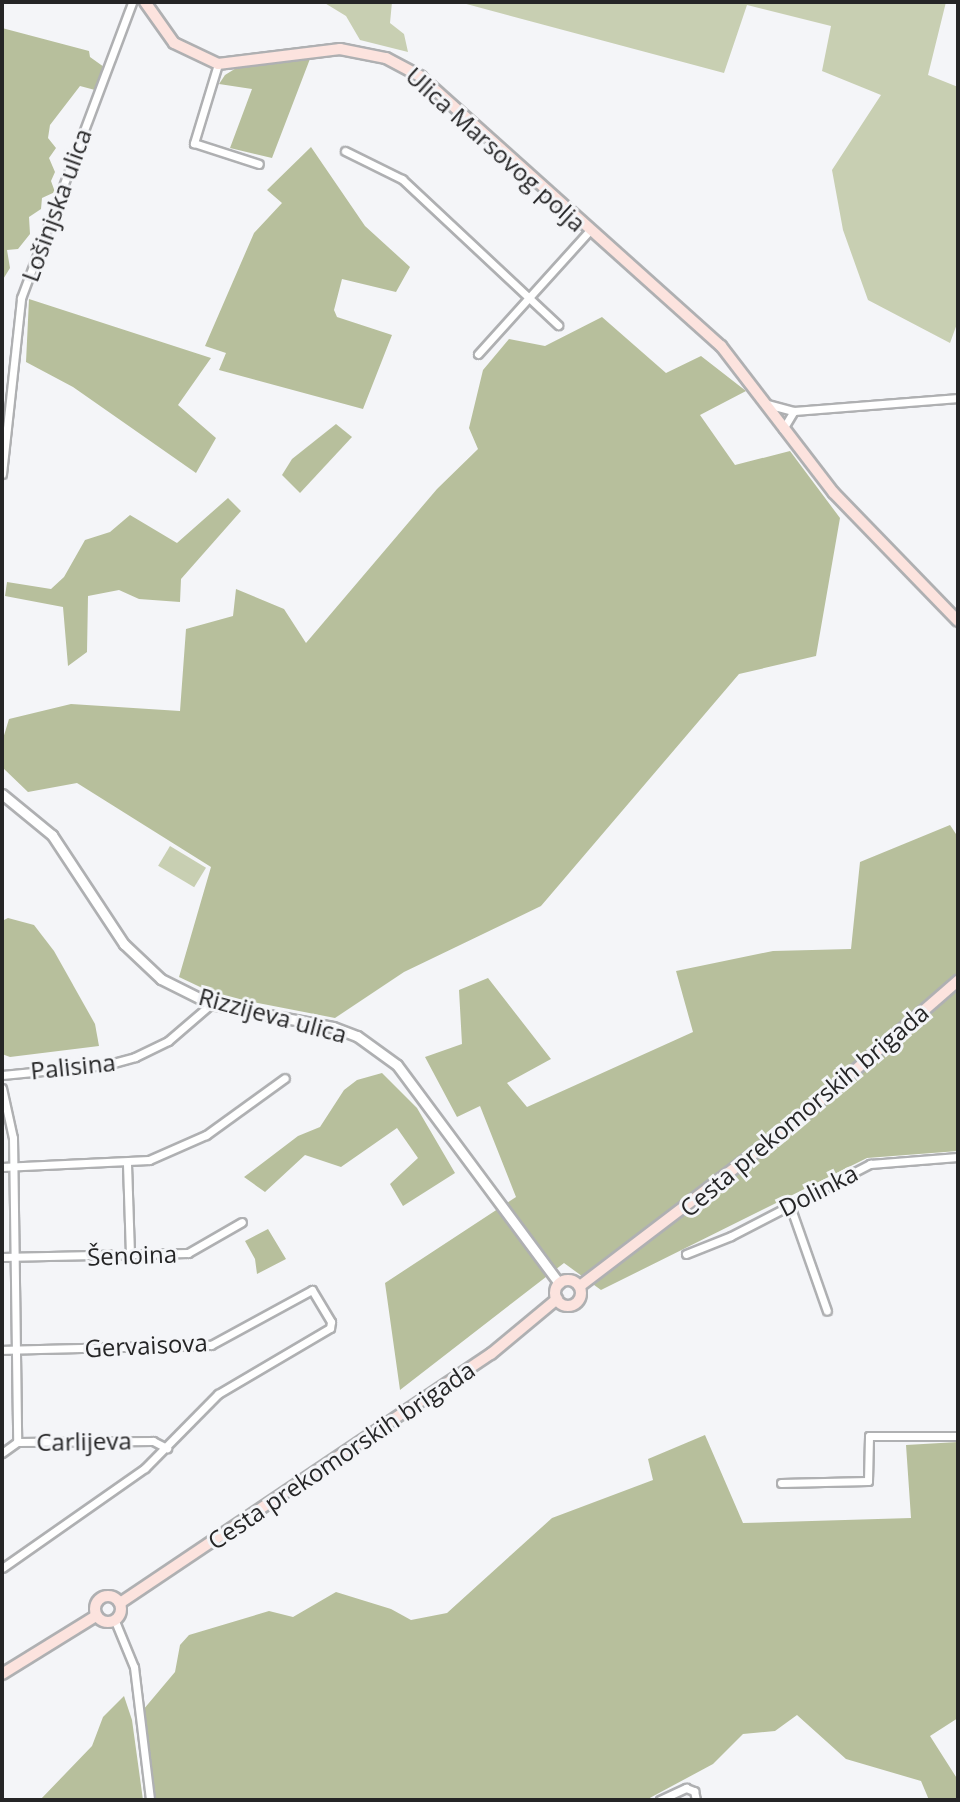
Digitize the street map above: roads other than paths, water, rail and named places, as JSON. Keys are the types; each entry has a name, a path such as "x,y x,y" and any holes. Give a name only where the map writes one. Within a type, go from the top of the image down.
{"main road":[{"path":"145,2 174,43 218,64"},
{"name":"Ulica Marsovog polja","path":"218,64 340,49 395,61 421,77 589,231 721,346 834,493 958,621"},
{"name":"Cesta prekomorskih brigada","path":"580,1286 648,1238 799,1119 958,981"},
{"path":"572,1279 580,1286 581,1296 575,1304 565,1306 556,1299 559,1283 572,1279"},
{"name":"Cesta prekomorskih brigada","path":"120,1603 491,1354 556,1299"},
{"path":"111,1596 120,1603 121,1613 115,1621 105,1622 96,1616 95,1606 101,1598 111,1596"},
{"path":"2,1674 96,1616"}],"street":[{"name":"Lošinjska ulica","path":"2,474 21,298 132,2"},
{"path":"218,64 194,143 259,164"},
{"path":"345,151 402,179 558,325"},
{"path":"478,354 589,231"},
{"path":"765,404 794,411 958,397"},
{"path":"783,429 794,411"},
{"name":"Rizzijeva ulica","path":"2,793 52,835 141,963 161,979 211,1004 333,1027 357,1036 397,1065 559,1283"},
{"name":"Palisina","path":"2,1075 128,1060 168,1041 211,1004"},
{"path":"2,1167 128,1164 188,1144 285,1078"},
{"path":"2,1088 11,1124 13,1166 17,1442"},
{"name":"Dolinka","path":"686,1254 731,1236 789,1203 870,1164 958,1157"},
{"path":"128,1164 130,1256"},
{"path":"789,1203 827,1311"},
{"name":"Šenoina","path":"2,1257 130,1256 199,1250 242,1222"},
{"name":"Gervaisova","path":"2,1350 211,1345 312,1290 331,1322 330,1328 218,1394 167,1448"},
{"path":"781,1483 868,1481 869,1436 958,1436"},
{"name":"Carlijeva","path":"2,1453 17,1442 153,1441 167,1448"},
{"path":"2,1568 145,1468 167,1448"},
{"path":"115,1621 134,1667 150,1800"},
{"path":"660,1800 686,1787 694,1791 696,1800"}]}
